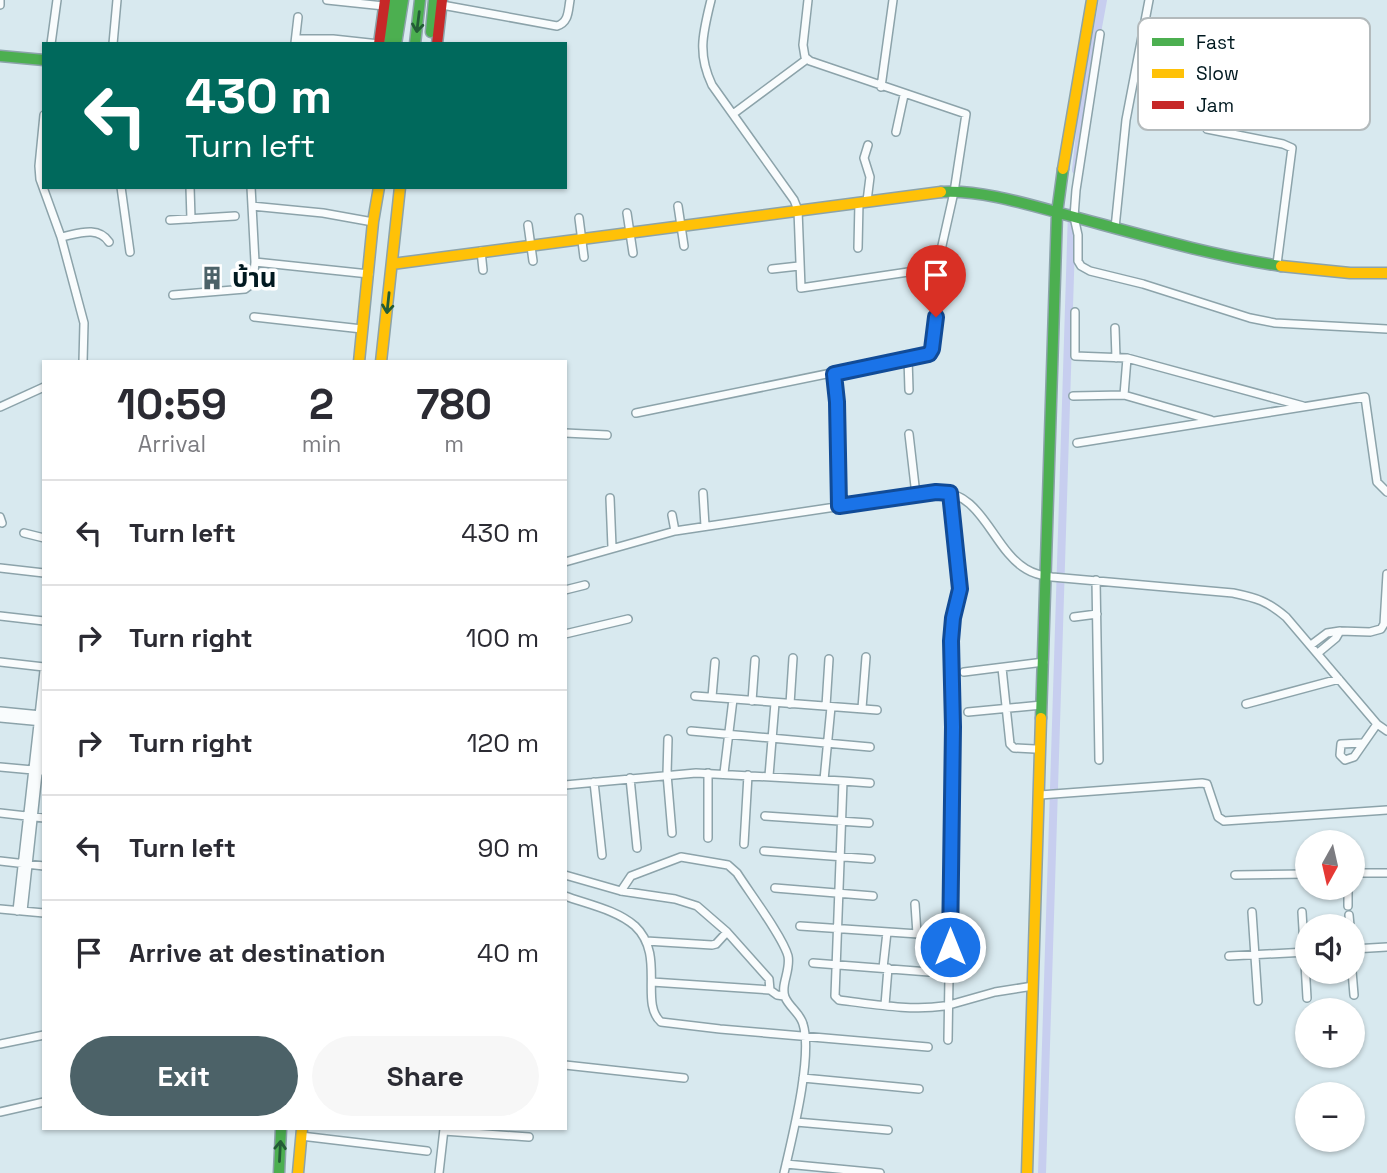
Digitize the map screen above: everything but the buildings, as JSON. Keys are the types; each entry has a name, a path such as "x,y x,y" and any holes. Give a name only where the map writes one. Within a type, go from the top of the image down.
{"street":[{"path":"51,42 57,0"},
{"path":"113,42 117,0"},
{"path":"327,0 388,2"},
{"path":"396,42 403,0"},
{"path":"415,42 420,0"},
{"path":"440,2 557,26 567,19 570,0"},
{"path":"712,0 702,43 702,57 712,85 791,194 798,210 801,288 935,268 954,192 966,114 881,87 807,59 803,53 803,45 808,0"},
{"path":"881,87 893,0"},
{"path":"1027,1173 1033,986 1046,795 1042,705 1052,577 1066,215 1074,96 1092,0"},
{"path":"1146,18 1149,0"},
{"path":"379,42 388,2"},
{"path":"388,2 389,42"},
{"path":"430,42 440,2"},
{"path":"437,42 440,2"},
{"path":"295,42 298,16"},
{"path":"1100,34 1066,215 1078,235 1078,261 1081,266 1090,271 1263,320 1387,329"},
{"path":"0,56 42,60"},
{"path":"1115,228 1126,120 1138,58"},
{"path":"733,114 807,59"},
{"path":"896,132 904,94"},
{"path":"1212,130 1283,144 1292,149 1277,264"},
{"path":"41,178 39,166 42,135"},
{"path":"858,248 863,202 870,177 864,158 868,145"},
{"path":"45,189 61,237 84,323 83,360"},
{"path":"121,189 130,252"},
{"path":"190,189 191,219"},
{"path":"173,295 246,289 253,283 255,262 251,189"},
{"path":"371,189 373,220"},
{"path":"359,360 379,189"},
{"path":"381,360 400,189"},
{"path":"398,211 405,189"},
{"path":"392,264 954,192 1066,215 1211,252 1351,273 1387,273"},
{"path":"252,206 373,220"},
{"path":"678,206 684,246"},
{"path":"627,212 633,253"},
{"path":"170,220 235,216"},
{"path":"579,218 584,257"},
{"path":"528,225 533,261"},
{"path":"61,237 95,231 103,234 109,242"},
{"path":"481,251 483,270"},
{"path":"255,262 369,274"},
{"path":"772,269 799,266"},
{"path":"1075,312 1075,356 1127,358 1307,407"},
{"path":"254,317 362,329"},
{"path":"636,413 931,352 936,317"},
{"path":"1115,328 1116,358"},
{"path":"908,358 909,390"},
{"path":"1124,395 1127,358"},
{"path":"834,374 839,506"},
{"path":"0,407 42,388"},
{"path":"1073,396 1124,395 1215,421"},
{"path":"1077,443 1365,397 1377,482 1387,492"},
{"path":"567,433 607,435"},
{"path":"909,434 916,495"},
{"path":"703,493 705,526"},
{"path":"948,1040 953,727 951,641 960,589 950,493"},
{"path":"567,561 675,531 916,495 950,493 961,497 973,508 1020,565 1034,573 1052,577 1233,593 1269,603 1286,617 1377,724 1387,731"},
{"path":"610,498 612,547"},
{"path":"672,515 675,531"},
{"path":"24,533 42,538"},
{"path":"0,568 42,573"},
{"path":"1311,645 1327,633 1381,629 1386,619 1387,576"},
{"path":"1097,580 1099,760"},
{"path":"567,589 585,584"},
{"path":"1074,617 1097,614"},
{"path":"0,616 42,621"},
{"path":"567,634 628,619"},
{"path":"1318,653 1336,638 1340,631"},
{"path":"862,709 866,657"},
{"path":"790,704 793,658"},
{"path":"824,780 829,659"},
{"path":"752,701 755,660"},
{"path":"0,662 42,669"},
{"path":"712,697 715,662"},
{"path":"964,672 1044,662"},
{"path":"1002,668 1010,744 1014,748 1035,750"},
{"path":"1246,704 1339,679"},
{"path":"695,696 877,710"},
{"path":"724,773 733,699"},
{"path":"769,776 775,703"},
{"path":"968,712 1042,705"},
{"path":"0,711 42,719"},
{"path":"0,718 42,719"},
{"path":"20,911 42,719"},
{"path":"1362,743 1377,724"},
{"path":"691,732 870,747"},
{"path":"668,739 667,774 672,833"},
{"path":"0,766 38,771"},
{"path":"708,773 708,838"},
{"path":"567,785 667,774 708,773 870,783"},
{"path":"744,844 748,775"},
{"path":"630,778 637,848"},
{"path":"843,781 834,994 837,999 924,1008 1033,986"},
{"path":"594,782 602,855"},
{"path":"1046,795 1202,783 1207,784 1210,790 1217,817 1224,821 1387,810"},
{"path":"0,813 42,818"},
{"path":"765,816 869,823"},
{"path":"764,851 872,859"},
{"path":"621,891 631,876 681,857 731,867 785,948 789,964 783,986 784,996 800,1016 806,1036 803,1078 785,1169 880,1172"},
{"path":"0,861 42,866"},
{"path":"1365,873 1387,873"},
{"path":"1235,875 1295,874"},
{"path":"567,876 621,891 688,901 706,912 727,932 769,979 770,990"},
{"path":"775,888 873,896"},
{"path":"567,897 628,921 646,941 652,960 652,1011 656,1018 665,1023 928,1047"},
{"path":"1348,900 1348,906"},
{"path":"915,904 917,934"},
{"path":"0,909 42,914"},
{"path":"1252,912 1258,1001"},
{"path":"800,926 933,935"},
{"path":"646,941 712,945 727,932"},
{"path":"885,1004 887,932"},
{"path":"1365,948 1387,947"},
{"path":"1229,956 1295,953"},
{"path":"813,963 929,971"},
{"path":"769,979 776,980 783,986"},
{"path":"652,982 770,990 784,996"},
{"path":"1307,984 1307,998"},
{"path":"1353,984 1354,995"},
{"path":"0,1044 42,1035"},
{"path":"567,1066 684,1078"},
{"path":"803,1078 919,1089"},
{"path":"0,1112 42,1102"},
{"path":"796,1122 888,1130"},
{"path":"279,1173 281,1130"},
{"path":"439,1173 444,1130 529,1137"},
{"path":"298,1173 302,1132 427,1151"}],"waterway":[{"path":"1076,170 1082,114 1103,0"},
{"path":"1042,1173 1072,211"}],"traffic: fast":[{"path":"389,42 393,0"},
{"path":"396,42 403,0"},
{"path":"415,42 420,0"},
{"path":"431,32 434,0"},
{"path":"0,56 42,60"},
{"path":"1041,718 1057,213 1063,169"},
{"path":"941,192 972,193 1005,199 1200,250 1281,266"},
{"path":"279,1173 281,1130"}],"traffic: slow":[{"path":"1063,169 1092,0"},
{"path":"359,360 379,189"},
{"path":"381,360 400,189"},
{"path":"392,264 941,192"},
{"path":"1281,266 1350,273 1387,273"},
{"path":"1027,1173 1041,718"},
{"path":"298,1173 302,1130"}],"traffic: jam":[{"path":"379,42 385,0"},
{"path":"437,42 442,0"}],"place":[{"name":"บ้าน","path":"212,278"}],"route":[{"path":"936,317 929,354 834,374 839,506 936,492 950,493 960,589 951,641 953,727 950,947"}]}
